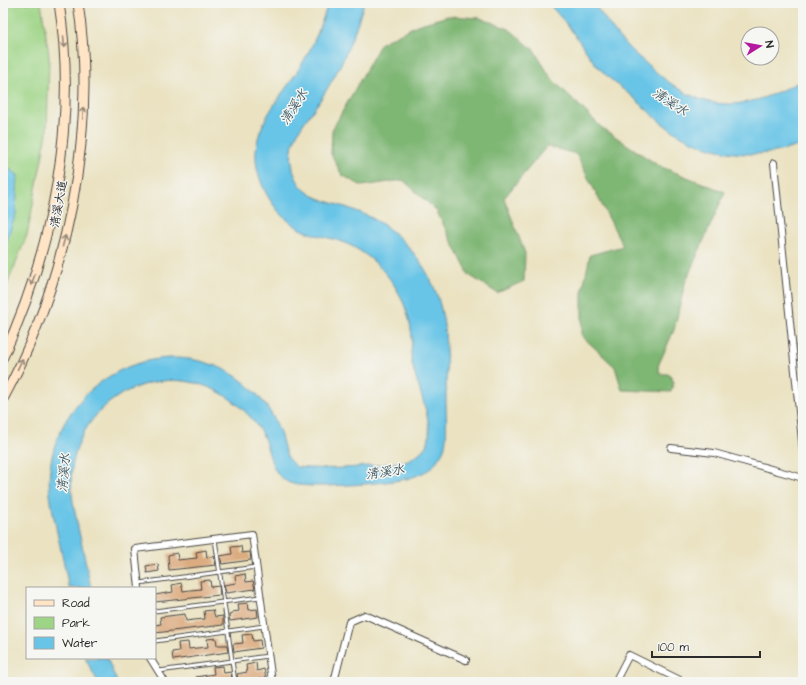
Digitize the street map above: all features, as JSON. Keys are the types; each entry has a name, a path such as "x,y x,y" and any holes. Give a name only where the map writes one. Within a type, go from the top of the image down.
{"main road":[{"name":"清溪大道","path":"3,357 15,330 34,278 48,230 57,178 64,127 65,85 64,46 59,3"},
{"name":"清溪大道","path":"3,399 32,337 52,284 76,181 82,128 84,85 83,44 78,3"}],"street":[{"path":"774,163 803,451"},
{"path":"671,448 714,453 803,478"},
{"path":"139,585 135,549 252,534 272,682"},
{"path":"334,682 349,622 365,614 466,660"},
{"path":"615,682 628,655 684,682"},
{"path":"151,659 165,682"}],"lane":[{"path":"215,539 234,682"},
{"path":"139,585 256,567"},
{"path":"156,611 260,596"},
{"path":"156,641 264,626"},
{"path":"159,671 268,656"}],"green space":[{"path":"3,3 41,3 49,55 47,133 27,235 3,295"},
{"path":"448,16 480,18 509,29 534,50 551,78 601,127 659,166 725,192 685,283 674,330 658,366 660,374 669,374 674,382 671,392 622,390 615,367 582,336 582,293 590,255 623,246 576,154 547,146 504,198 525,253 524,281 497,293 469,275 436,210 403,180 362,186 342,175 331,154 332,130 381,43 417,25"}],"water":[{"name":"清溪水","path":"328,3 364,3 351,41 339,68 321,99 295,138 291,154 295,175 300,185 315,197 361,213 386,227 402,240 415,254 430,278 441,308 445,335 446,439 444,449 431,468 410,478 386,482 349,485 299,485 290,483 278,475 272,463 263,436 257,426 242,408 233,401 209,387 183,381 157,382 133,388 111,401 93,419 79,442 72,469 72,493 91,587 69,587 50,493 50,469 57,439 71,413 90,391 114,374 141,363 170,358 200,361 229,372 237,377 253,390 271,413 279,430 289,460 297,467 363,467 400,462 408,460 418,454 428,442 429,424 427,414 411,360 412,339 409,319 405,306 396,288 380,267 359,250 343,242 310,233 291,223 275,207 269,198 264,189 257,168 256,152 258,138 263,125 311,48"},
{"name":"清溪水","path":"548,3 593,3 621,39 659,75 683,91 708,102 736,104 752,101 772,95 803,80 803,144 786,150 752,154 718,150 685,138 660,122 602,71 592,60 569,27"},
{"path":"3,165 18,175 16,214 3,251"},
{"path":"86,659 107,659 117,682 98,682"}],"building":[{"path":"241,546 242,553 250,552 251,560 222,564 220,556 232,554 231,547"},
{"path":"206,550 207,558 214,556 216,565 169,570 168,555 177,553 178,560 197,558 196,552"},
{"path":"158,564 159,571 147,573 146,566"},
{"path":"245,574 246,582 253,581 255,589 226,593 224,585 236,583 235,576"},
{"path":"210,580 211,587 219,586 220,595 156,602 156,595 173,592 172,585 181,583 183,591 201,589 200,581"},
{"path":"248,603 249,610 257,609 258,617 230,621 229,615 232,614 232,612 239,611 238,604"},
{"path":"213,610 215,617 223,616 223,625 156,633 156,625 161,624 160,617 185,614 186,621 205,619 204,611"},
{"path":"252,634 253,641 260,640 261,648 234,652 233,644 243,643 242,635"},
{"path":"216,638 217,645 227,645 228,652 173,660 172,652 179,651 178,643 188,642 189,649 208,647 207,639"},
{"path":"256,663 257,671 264,669 266,678 241,682 241,679 238,680 237,674 247,672 246,665"},
{"path":"223,666 224,673 231,672 232,681 196,682 196,677 214,674 213,667"}]}
